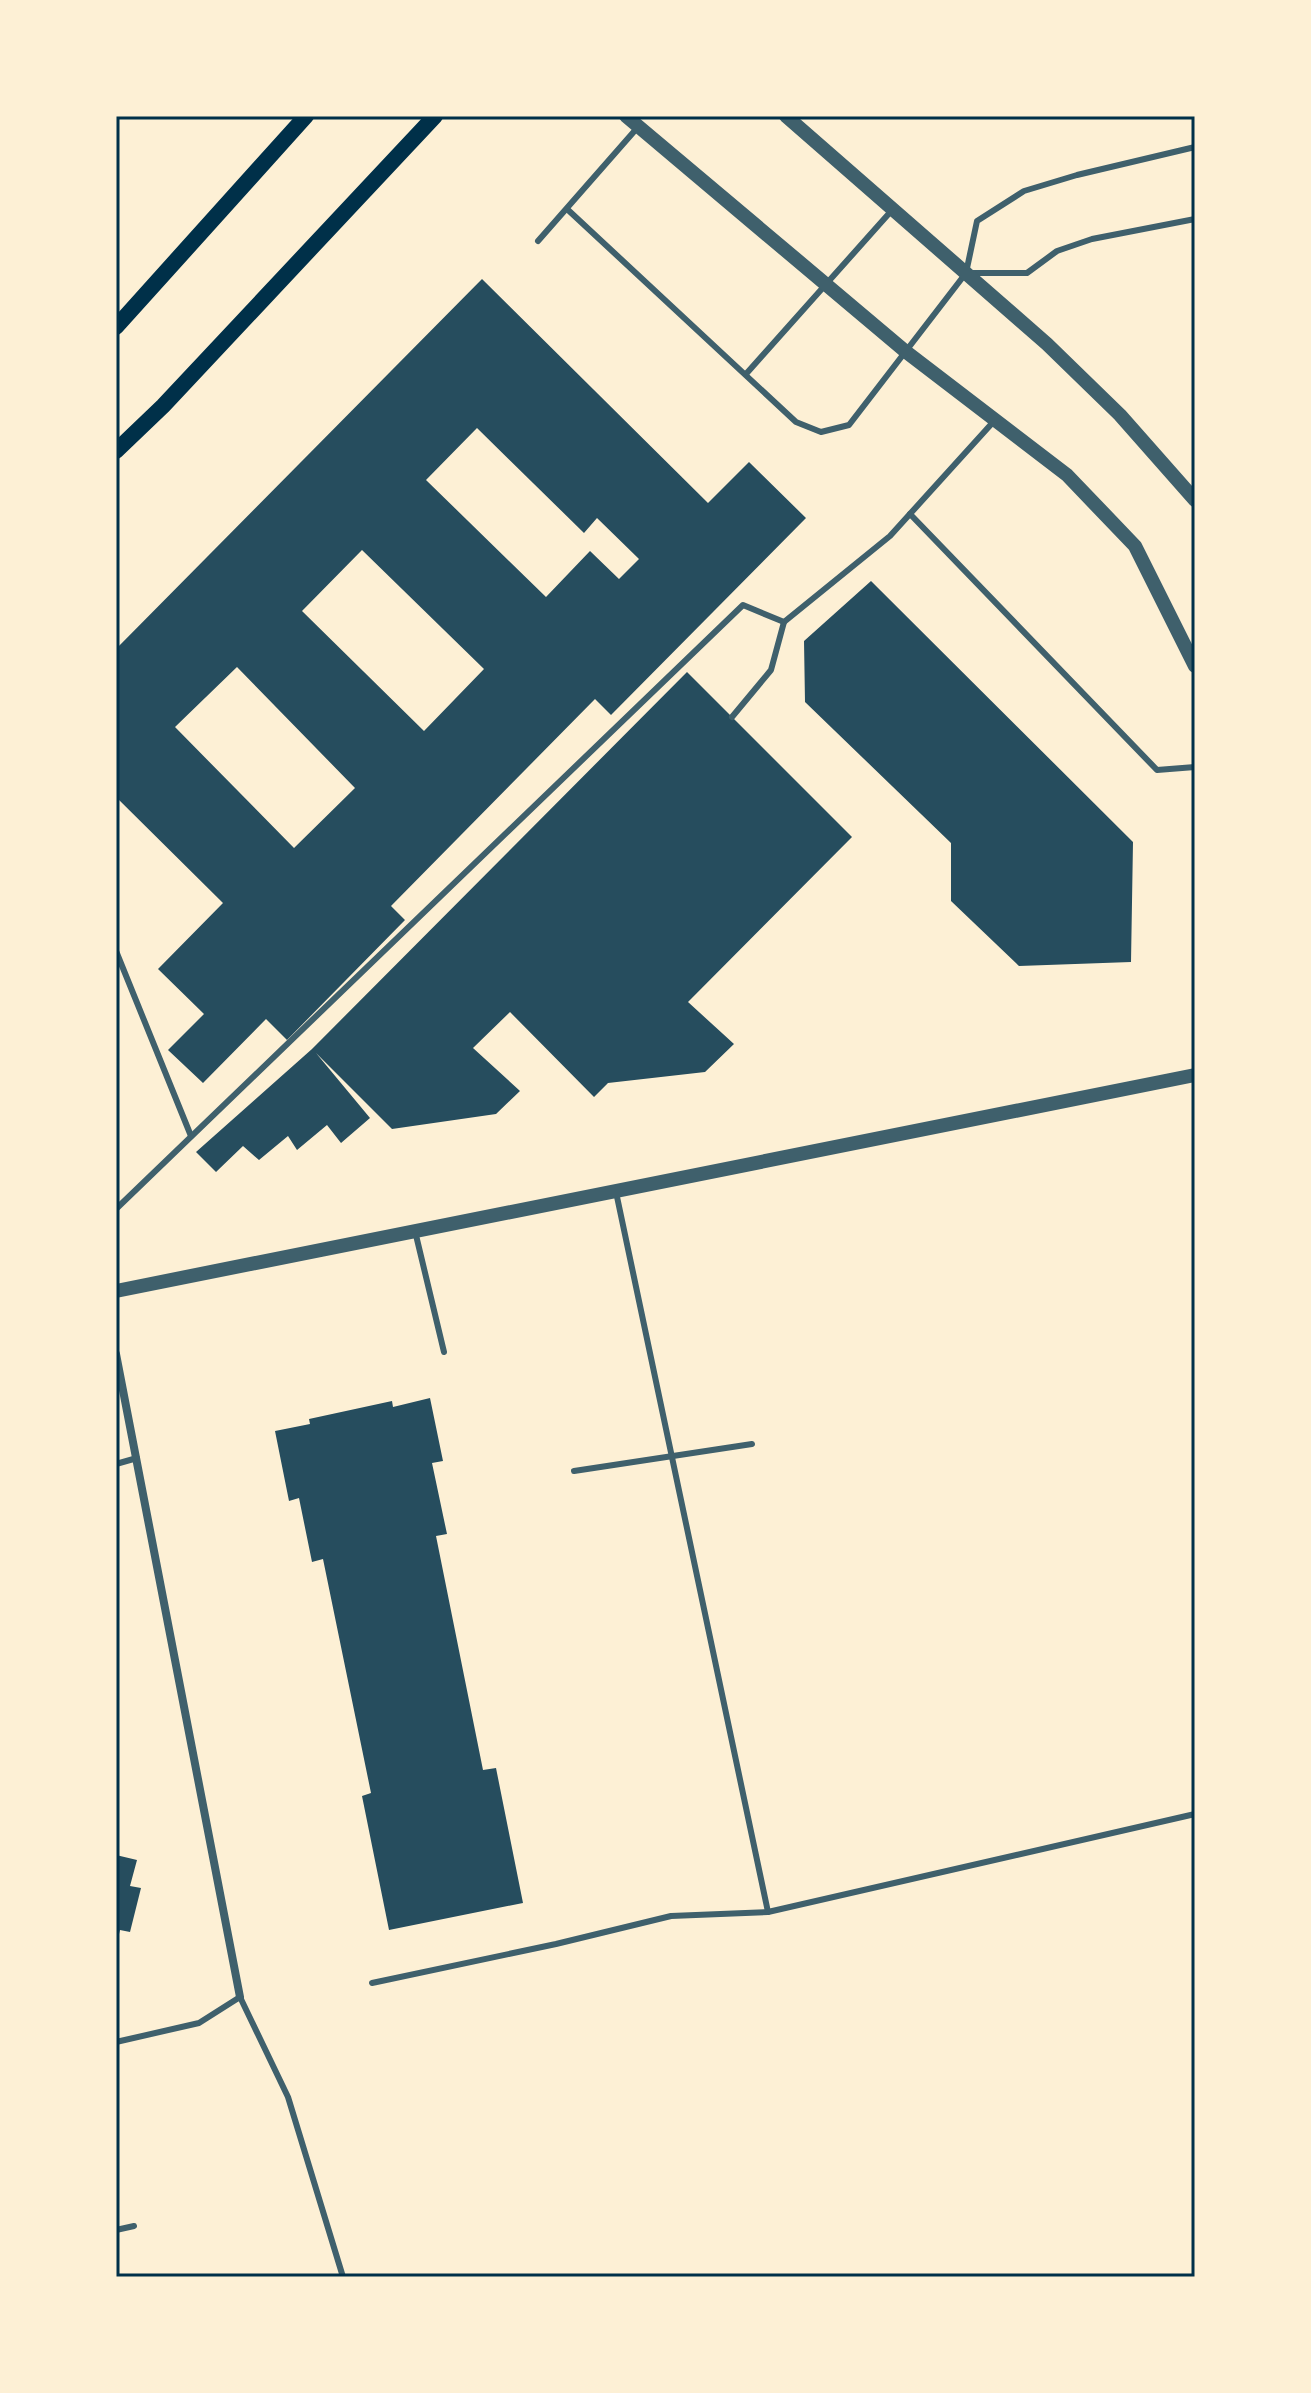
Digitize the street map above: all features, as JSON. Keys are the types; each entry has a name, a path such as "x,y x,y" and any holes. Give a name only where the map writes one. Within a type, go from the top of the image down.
{"main road":[{"path":"116,327 306,116"},
{"path":"116,451 163,406 435,116"}],"street":[{"path":"626,116 905,351 1067,475 1135,546 1195,666"},
{"path":"786,116 1047,344 1120,415 1195,500"},
{"path":"116,1291 1195,1075"},
{"path":"116,1354 240,1997"}],"lane":[{"path":"538,241 638,127"},
{"path":"567,209 796,422 821,432 849,425 966,273 977,221 1024,191 1195,147"},
{"path":"746,374 893,209"},
{"path":"966,273 1027,273 1057,251 1092,239 1195,219"},
{"path":"732,717 771,670 784,622 890,536 995,420"},
{"path":"910,514 1157,770 1195,767"},
{"path":"116,1209 743,605 784,622"},
{"path":"116,951 191,1136"},
{"path":"616,1191 768,1912"},
{"path":"415,1231 444,1352"},
{"path":"574,1471 752,1444"},
{"path":"116,1464 137,1458"},
{"path":"372,1983 671,1916 768,1912 1195,1814"},
{"path":"116,2042 199,2023 240,1997 288,2097 343,2277"},
{"path":"116,2230 134,2226"}],"building":[{"path":"482,279 708,503 749,462 806,518 611,715 595,699 391,906 405,920 287,1040 266,1019 203,1083 168,1050 204,1014 158,969 223,903 116,797 116,649","holes":["477,428 584,533 597,518 639,559 619,579 590,551 546,597 426,480","362,550 484,669 424,731 302,611","237,667 355,788 294,848 175,727"]},
{"path":"871,581 1133,842 1131,962 1019,966 951,901 951,843 805,702 804,641"},
{"path":"687,672 852,837 688,1002 734,1044 705,1072 608,1083 594,1097 510,1012 473,1048 520,1091 496,1114 392,1129 316,1053 370,1118 341,1143 327,1125 297,1150 288,1136 259,1160 243,1146 216,1172 196,1152 312,1049"},
{"path":"430,1398 443,1461 432,1463 447,1534 436,1536 483,1770 496,1768 523,1903 389,1930 362,1796 371,1793 323,1559 312,1562 299,1498 289,1501 275,1431 310,1424 309,1419 392,1401 393,1407"},
{"path":"116,1855 137,1860 130,1886 141,1888 130,1932 120,1930 117,1942"}]}
